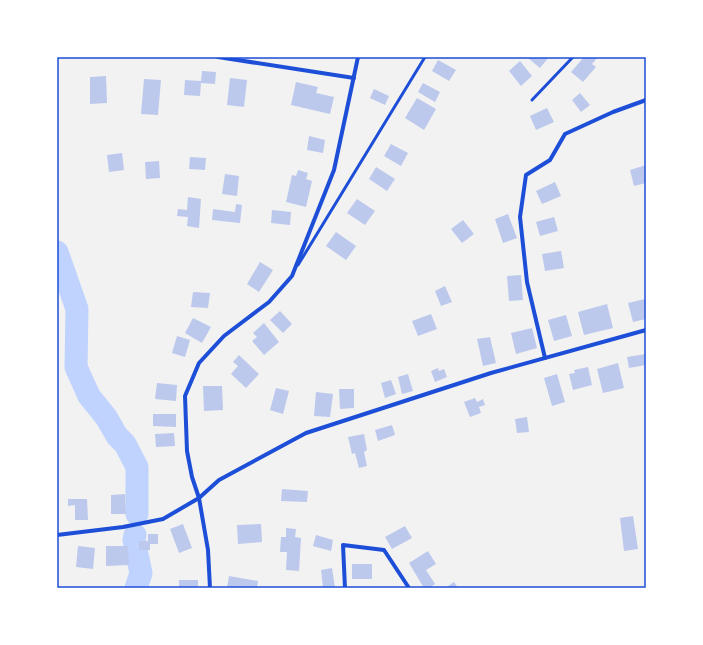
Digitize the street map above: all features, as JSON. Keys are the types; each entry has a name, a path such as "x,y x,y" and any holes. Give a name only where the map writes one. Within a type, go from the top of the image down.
{"street":[{"path":"218,57 354,78"},
{"path":"210,588 208,550 187,451 185,396 199,363 224,336 270,302 292,276 334,170 358,57"},
{"path":"545,358 527,282 520,216 526,175 550,160 565,134 613,112 646,100"},
{"path":"57,535 124,527 163,519 198,498 219,480 306,433 491,373 646,330"},
{"path":"345,588 343,544 384,550 409,588"}],"lane":[{"path":"292,276 425,57"},
{"path":"532,100 573,57"}],"building":[{"path":"549,57 540,68 528,58"},
{"path":"584,57 598,57 592,64 596,67 583,82 571,72"},
{"path":"438,60 456,70 449,81 432,71"},
{"path":"520,61 532,76 521,86 509,71"},
{"path":"202,71 216,72 215,84 201,83 200,96 184,95 185,80 201,81"},
{"path":"106,76 107,103 90,104 90,77"},
{"path":"230,78 247,80 244,107 227,105"},
{"path":"144,79 161,80 158,115 141,114"},
{"path":"296,82 318,87 316,93 334,97 330,114 291,105"},
{"path":"423,83 440,92 435,102 418,92"},
{"path":"374,89 389,96 385,105 370,98"},
{"path":"580,93 590,105 581,112 572,100"},
{"path":"417,98 436,109 424,130 405,118"},
{"path":"547,108 554,122 536,130 530,116"},
{"path":"309,136 325,140 323,153 307,150"},
{"path":"391,144 408,153 401,166 384,156"},
{"path":"122,153 124,170 109,172 107,155"},
{"path":"190,157 206,158 205,170 189,169"},
{"path":"159,161 160,178 146,179 145,162"},
{"path":"646,165 646,183 634,186 630,170"},
{"path":"376,167 395,179 387,191 369,179"},
{"path":"298,170 308,173 306,179 312,181 306,207 286,202 292,175 296,176"},
{"path":"225,174 239,176 237,196 222,194"},
{"path":"555,182 561,196 542,204 536,191"},
{"path":"188,197 201,199 199,228 187,226 188,217 177,216 178,209 187,210"},
{"path":"357,199 375,211 365,225 347,213"},
{"path":"236,204 242,205 240,223 212,220 213,209 235,212"},
{"path":"272,210 291,212 290,225 271,223"},
{"path":"508,214 517,238 503,243 495,219"},
{"path":"554,217 558,231 540,236 536,222"},
{"path":"463,220 474,234 462,243 451,229"},
{"path":"336,232 356,246 346,260 326,246"},
{"path":"561,251 564,268 545,271 542,254"},
{"path":"260,262 273,270 259,292 247,284"},
{"path":"521,275 523,300 509,301 507,276"},
{"path":"445,286 452,302 441,306 435,291"},
{"path":"193,292 210,293 208,308 191,307"},
{"path":"645,299 646,319 633,322 628,303"},
{"path":"607,304 613,328 584,335 578,312"},
{"path":"280,311 292,324 283,333 270,320"},
{"path":"431,314 437,329 418,336 412,321"},
{"path":"566,315 572,336 554,341 548,320"},
{"path":"193,318 211,327 202,343 185,333"},
{"path":"264,323 279,342 264,355 252,341 257,337 253,333"},
{"path":"532,328 537,348 516,354 511,333"},
{"path":"177,336 190,340 185,357 172,353"},
{"path":"490,337 496,363 483,366 477,339"},
{"path":"646,354 646,365 629,368 627,357"},
{"path":"239,355 259,374 246,388 231,374 238,366 233,362"},
{"path":"618,363 624,388 603,393 597,369"},
{"path":"588,367 592,385 573,390 569,374 575,373 574,370"},
{"path":"438,368 439,371 444,369 447,377 435,382 431,371"},
{"path":"408,374 413,391 402,394 398,377"},
{"path":"557,374 565,402 552,406 544,378"},
{"path":"391,380 396,394 385,398 381,383"},
{"path":"157,383 177,385 176,401 155,399"},
{"path":"203,386 222,386 223,410 204,411"},
{"path":"276,388 289,391 283,414 270,410"},
{"path":"339,389 354,389 354,408 340,409"},
{"path":"316,392 333,394 330,417 314,416"},
{"path":"475,398 477,402 483,399 485,405 479,407 481,413 470,417 464,402"},
{"path":"153,414 176,414 176,427 153,426"},
{"path":"527,417 529,432 517,433 515,419"},
{"path":"392,425 395,435 378,441 375,430"},
{"path":"174,433 175,446 156,447 155,434"},
{"path":"364,434 367,450 364,452 367,466 359,468 355,453 352,454 348,437"},
{"path":"282,489 308,491 307,502 281,501"},
{"path":"125,494 126,514 111,514 111,495"},
{"path":"68,499 87,499 88,520 75,520 75,505 68,506"},
{"path":"633,516 638,549 624,551 620,518"},
{"path":"183,524 192,548 179,553 170,529"},
{"path":"261,524 262,542 238,544 237,525"},
{"path":"405,526 412,538 392,549 385,537"},
{"path":"286,528 296,529 295,537 301,538 299,571 286,570 287,552 280,552 281,537 286,537"},
{"path":"148,534 158,534 158,544 150,544 150,550 139,550 139,541 148,541"},
{"path":"316,535 333,540 331,551 313,546"},
{"path":"78,546 95,548 93,569 76,567"},
{"path":"106,546 128,546 129,565 106,566"},
{"path":"428,551 436,564 426,570 435,584 429,588 424,588 409,563"},
{"path":"352,564 372,564 372,579 352,579"},
{"path":"332,568 335,588 323,588 321,570"},
{"path":"229,576 258,581 257,588 227,588"},
{"path":"179,580 198,580 198,588 179,588"},
{"path":"454,582 458,588 445,588"}],"waterway":[{"path":"57,252 77,309 76,367 89,396 106,417 117,436 125,444 137,467 137,514"},
{"path":"135,535 134,540 141,573 136,588"}]}
